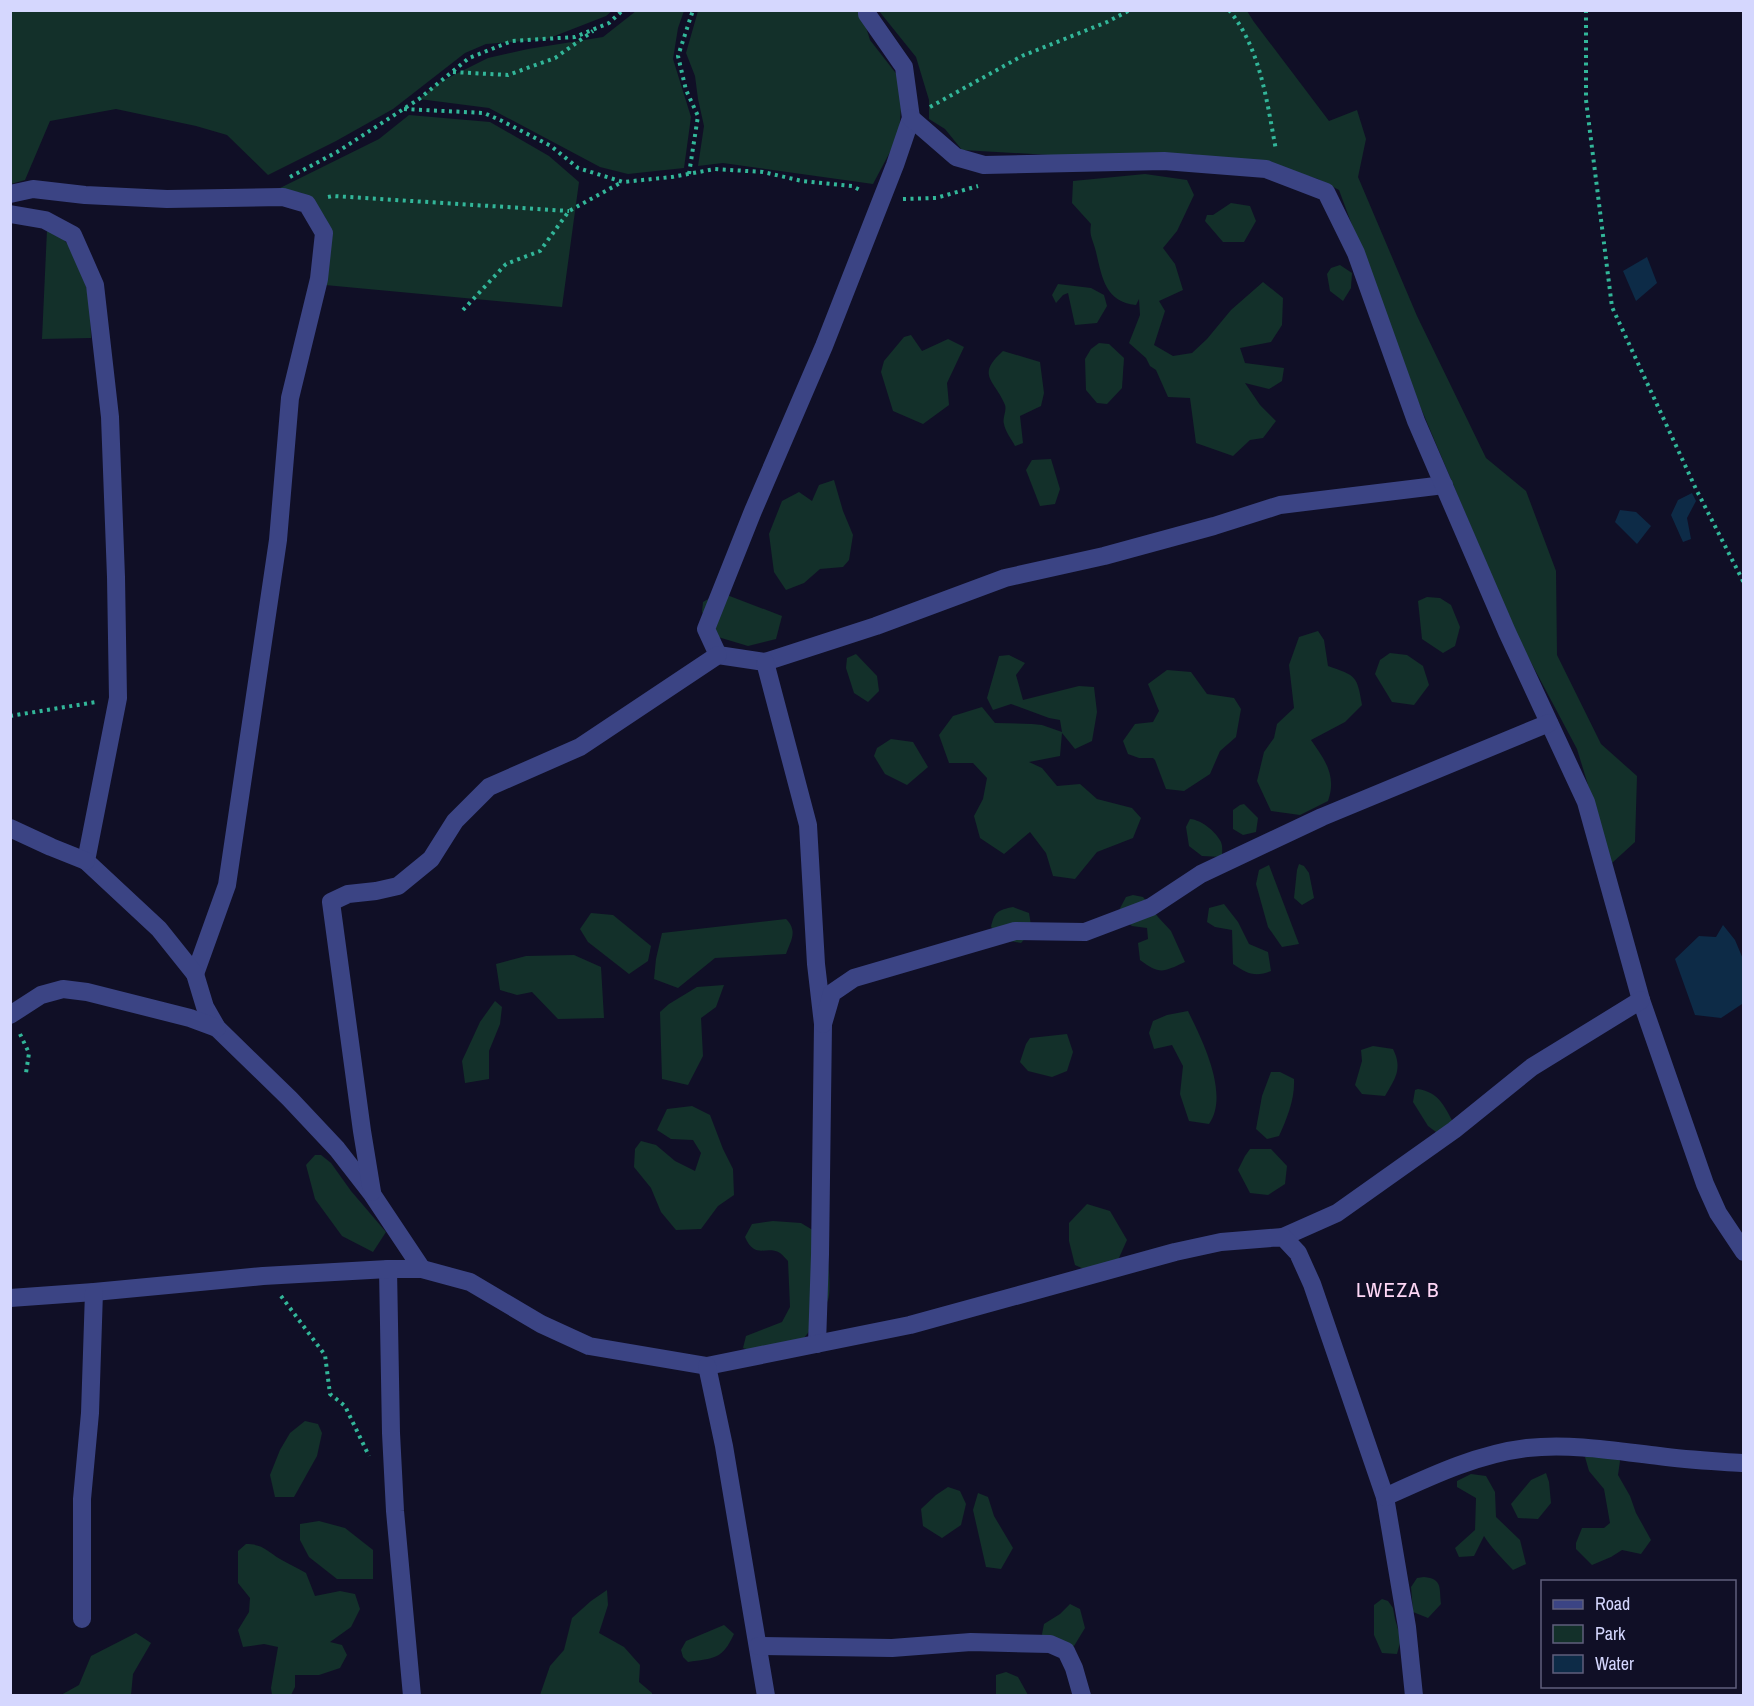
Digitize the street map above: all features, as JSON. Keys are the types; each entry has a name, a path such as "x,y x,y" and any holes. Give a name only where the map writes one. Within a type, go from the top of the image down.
{"street":[{"path":"718,655 706,629 753,510 824,346 895,165 911,118 904,67 867,14 867,10"},
{"path":"911,118 956,157 984,165 1164,161 1266,169 1326,192 1356,253 1416,421 1507,632 1586,802 1641,1000 1705,1184 1718,1213 1743,1252"},
{"path":"10,194 33,189 86,195 166,199 283,197 307,204 324,233 319,279 290,398 278,540 227,885 195,974"},
{"path":"10,214 45,220 74,235 95,285 110,417 117,577 118,698 86,861"},
{"path":"372,1194 331,902 348,894 398,886 431,859 455,821 489,787 580,747 718,655 765,662 876,626 1005,578 1104,556 1214,526 1280,505 1444,485"},
{"path":"765,662 808,825 816,964 823,1024 821,1233 817,1344"},
{"path":"823,1024 832,993 854,978 1015,931 1085,932 1151,907 1201,874 1322,817 1549,723"},
{"path":"10,828 86,861 159,929 195,974 205,1007 217,1028 290,1099 337,1149 372,1194 422,1269"},
{"path":"11,1015 41,995 63,989 87,992 190,1018 217,1028"},
{"path":"10,1298 263,1276 422,1269 470,1282 541,1324 589,1346 707,1366 910,1325 1175,1252 1221,1242 1283,1237 1337,1213 1454,1130 1532,1067 1641,1000"},
{"path":"1283,1237 1298,1253 1312,1284 1385,1497 1407,1627 1414,1695"},
{"path":"388,1269 395,1511 412,1695"},
{"path":"82,1619 82,1499 90,1413 94,1292"},
{"path":"707,1366 724,1446 766,1695"},
{"path":"1385,1497 1445,1470 1528,1448 1586,1447 1742,1464"},
{"path":"758,1646 892,1648 971,1642 1050,1644 1066,1651 1082,1695"}],"path":[{"path":"282,181 337,152 404,109 469,58 512,41 575,37 609,23 623,10"},
{"path":"689,174 698,116 686,90 678,56 693,10"},
{"path":"911,118 1022,56 1107,22 1130,10"},
{"path":"1229,10 1250,44 1265,90 1281,175"},
{"path":"1586,10 1586,100 1612,307 1696,489 1743,583"},
{"path":"452,72 508,75 555,58 598,27"},
{"path":"404,109 484,114 551,146 578,168 623,182"},
{"path":"463,310 507,264 540,251 569,211 623,182 715,169 763,172 802,181 852,186 880,200 936,198 987,184"},
{"path":"307,204 333,196 569,211"},
{"path":"10,716 118,698"},
{"path":"11,1015 29,1053 26,1073"},
{"path":"263,1276 282,1297 325,1355 330,1394 345,1406 370,1459"}],"green space":[{"path":"11,10 612,11 606,16 547,39 486,44 465,53 393,109 268,175 227,135 116,109 50,121 25,180 11,184"},
{"path":"636,11 684,11 678,28 673,59 691,117 684,168 628,174 600,167 489,108 419,99 440,82 488,58 603,37"},
{"path":"698,11 861,11 870,40 898,76 901,107 899,135 873,184 723,163 698,166 704,126 695,76 686,53"},
{"path":"879,11 1247,11 1329,121 1357,110 1366,139 1358,177 1417,316 1486,458 1526,491 1556,571 1557,655 1601,744 1637,776 1635,842 1612,863 1577,749 1517,636 1412,387 1339,190 1318,179 1271,165 1191,154 1084,157 962,150 945,129 929,119 929,100 916,57"},
{"path":"409,115 490,122 549,156 579,182 562,307 325,285 332,236 325,217 302,193 278,189 379,139"},
{"path":"1145,174 1187,180 1194,195 1177,231 1163,248 1175,264 1183,290 1159,301 1165,311 1154,345 1173,356 1192,353 1231,310 1263,282 1283,298 1282,325 1271,342 1240,348 1245,363 1284,368 1282,381 1269,389 1245,383 1260,405 1276,421 1263,438 1250,440 1233,456 1196,443 1190,398 1168,397 1156,370 1129,343 1140,315 1139,299 1136,305 1126,303 1111,294 1100,270 1091,235 1091,224 1072,203 1073,181"},
{"path":"1231,203 1250,206 1256,221 1244,242 1223,242 1205,221 1207,215 1213,215"},
{"path":"47,230 62,238 80,257 90,305 91,338 42,339"},
{"path":"1340,265 1352,273 1351,288 1343,301 1330,291 1327,274 1331,268"},
{"path":"1058,284 1091,288 1104,295 1107,306 1097,323 1075,325 1068,293 1056,303 1052,295"},
{"path":"911,335 922,351 948,339 964,347 947,383 949,405 923,424 893,411 881,372 884,361 904,337"},
{"path":"1099,343 1109,344 1124,358 1122,388 1107,404 1097,403 1086,390 1085,359 1091,349"},
{"path":"1003,351 1040,362 1044,393 1041,406 1020,416 1023,443 1015,446 1005,427 1005,405 989,372 990,366"},
{"path":"1051,459 1060,489 1055,504 1040,506 1026,470 1032,460"},
{"path":"834,480 853,535 849,560 843,567 820,569 804,583 786,590 774,572 769,534 782,501 799,492 812,501 819,485"},
{"path":"727,595 782,616 776,639 748,646 718,637 702,612 703,602 710,598"},
{"path":"1427,597 1440,598 1451,605 1460,627 1455,646 1443,653 1422,639 1418,601"},
{"path":"1318,631 1324,640 1328,666 1354,678 1359,688 1362,705 1345,722 1311,740 1325,761 1330,776 1328,801 1300,815 1271,811 1257,781 1264,752 1274,738 1277,724 1294,708 1289,665 1299,637"},
{"path":"1390,653 1407,655 1423,666 1429,685 1414,705 1392,702 1375,674 1380,660"},
{"path":"856,654 877,676 879,691 868,702 854,693 846,668 847,658"},
{"path":"1009,655 1025,663 1016,675 1023,700 1079,686 1094,687 1097,712 1092,741 1075,749 1062,733 1060,756 1029,762 1042,768 1057,786 1080,784 1097,799 1132,808 1141,818 1133,838 1097,852 1075,879 1053,876 1046,853 1030,832 1004,854 980,838 974,816 983,799 987,778 973,763 949,763 939,735 953,716 982,707 995,723 1042,725 1062,732 1060,720 1011,704 993,710 987,698 999,656"},
{"path":"1167,670 1191,672 1207,694 1234,698 1241,709 1236,737 1220,751 1210,774 1184,791 1166,789 1155,760 1128,754 1123,741 1135,724 1153,722 1159,711 1148,684"},
{"path":"891,739 913,742 928,767 907,785 885,774 874,756 877,748"},
{"path":"1244,804 1258,818 1256,832 1243,835 1233,829 1233,810"},
{"path":"1190,819 1204,824 1216,834 1222,844 1222,857 1202,856 1189,846 1186,827"},
{"path":"1299,864 1304,866 1309,873 1314,898 1302,905 1294,898"},
{"path":"1269,865 1299,944 1282,947 1268,927 1256,884 1259,870"},
{"path":"1133,895 1143,897 1171,931 1185,962 1172,968 1157,970 1140,960 1138,943 1148,939 1147,928 1132,926 1117,914 1126,897"},
{"path":"1224,904 1238,922 1249,944 1268,952 1271,971 1251,974 1233,964 1232,930 1215,927 1207,922 1209,908"},
{"path":"1013,907 1029,913 1032,931 1021,943 1005,940 991,927 997,912"},
{"path":"591,913 613,915 651,946 648,961 629,974 588,942 580,929"},
{"path":"786,919 793,932 786,954 715,958 678,988 654,979 662,933"},
{"path":"574,955 601,967 604,1018 558,1019 532,992 517,995 500,990 496,964 526,956"},
{"path":"724,985 716,1007 701,1018 703,1056 688,1085 662,1079 660,1012 697,987"},
{"path":"495,1001 502,1007 500,1024 489,1051 489,1079 465,1083 462,1061 480,1022"},
{"path":"1188,1011 1212,1067 1215,1083 1217,1098 1215,1112 1209,1124 1189,1121 1180,1094 1183,1066 1172,1045 1154,1049 1149,1033 1153,1021 1167,1015"},
{"path":"1067,1034 1073,1052 1067,1071 1052,1077 1028,1071 1020,1062 1030,1038"},
{"path":"1373,1046 1393,1049 1396,1056 1398,1068 1385,1096 1362,1094 1355,1085 1362,1061 1361,1050"},
{"path":"1271,1072 1280,1072 1294,1079 1294,1086 1290,1108 1279,1136 1267,1139 1256,1129 1262,1096"},
{"path":"1415,1090 1436,1096 1453,1122 1440,1135 1428,1126 1413,1102"},
{"path":"692,1106 710,1115 733,1169 734,1195 718,1206 701,1229 676,1230 661,1212 651,1188 634,1167 635,1149 641,1141 656,1145 675,1161 695,1171 701,1153 693,1140 671,1139 657,1130 667,1109"},
{"path":"1250,1149 1271,1149 1287,1166 1285,1184 1268,1195 1250,1193 1238,1170"},
{"path":"315,1155 321,1155 331,1163 351,1191 386,1232 373,1252 342,1236 315,1199 306,1165"},
{"path":"1087,1204 1110,1211 1127,1240 1118,1260 1086,1270 1075,1265 1069,1241 1069,1223"},
{"path":"773,1221 801,1223 826,1238 830,1288 825,1307 800,1343 790,1355 773,1358 743,1348 746,1336 782,1322 790,1307 788,1261 775,1251 761,1251 753,1248 745,1237 752,1224"},
{"path":"305,1421 318,1424 322,1433 317,1456 294,1497 275,1497 270,1475 290,1433"},
{"path":"1610,1441 1620,1461 1618,1475 1651,1540 1641,1554 1622,1550 1592,1565 1576,1549 1582,1528 1604,1528 1610,1523 1604,1489 1589,1471 1585,1457"},
{"path":"1546,1473 1551,1503 1538,1519 1518,1518 1511,1504 1531,1480"},
{"path":"1471,1474 1486,1476 1495,1492 1496,1517 1520,1540 1526,1564 1513,1570 1484,1536 1474,1556 1459,1557 1455,1548 1475,1530 1476,1498 1457,1487 1457,1481"},
{"path":"948,1487 960,1491 966,1504 961,1525 942,1538 923,1526 921,1509"},
{"path":"978,1493 988,1497 994,1516 1013,1548 1001,1569 986,1567 973,1510"},
{"path":"319,1521 345,1528 373,1550 373,1579 337,1579 309,1557 300,1540 300,1524"},
{"path":"246,1544 261,1547 306,1573 315,1596 340,1591 355,1594 360,1609 351,1627 330,1642 342,1645 347,1655 340,1668 319,1675 295,1675 295,1687 291,1695 272,1695 271,1688 278,1647 264,1644 243,1647 238,1630 249,1612 250,1598 238,1583 238,1551"},
{"path":"1424,1577 1437,1582 1440,1589 1441,1604 1428,1618 1413,1612 1411,1587 1417,1578"},
{"path":"607,1590 608,1605 599,1633 624,1647 640,1665 639,1682 652,1695 540,1695 550,1666 564,1650 572,1618"},
{"path":"1382,1599 1388,1601 1393,1608 1401,1639 1397,1654 1382,1653 1374,1635 1374,1605"},
{"path":"1070,1604 1080,1609 1085,1628 1074,1646 1047,1650 1042,1634 1044,1624 1060,1614"},
{"path":"724,1625 734,1634 721,1653 711,1658 688,1662 683,1657 681,1650 686,1641"},
{"path":"136,1633 151,1643 133,1674 131,1695 61,1695 79,1685 91,1656"},
{"path":"1006,1672 1018,1677 1028,1695 996,1695 996,1675"}],"water":[{"path":"1647,257 1657,283 1636,301 1623,271"},
{"path":"1692,493 1696,501 1687,518 1691,539 1683,542 1671,515 1678,500"},
{"path":"1620,510 1636,512 1651,526 1637,544 1615,522"},
{"path":"1723,925 1735,940 1743,959 1742,1004 1721,1018 1695,1015 1675,959 1699,936 1716,937"}],"district":[{"name":"LWEZA B","path":"1398,1289"}]}
